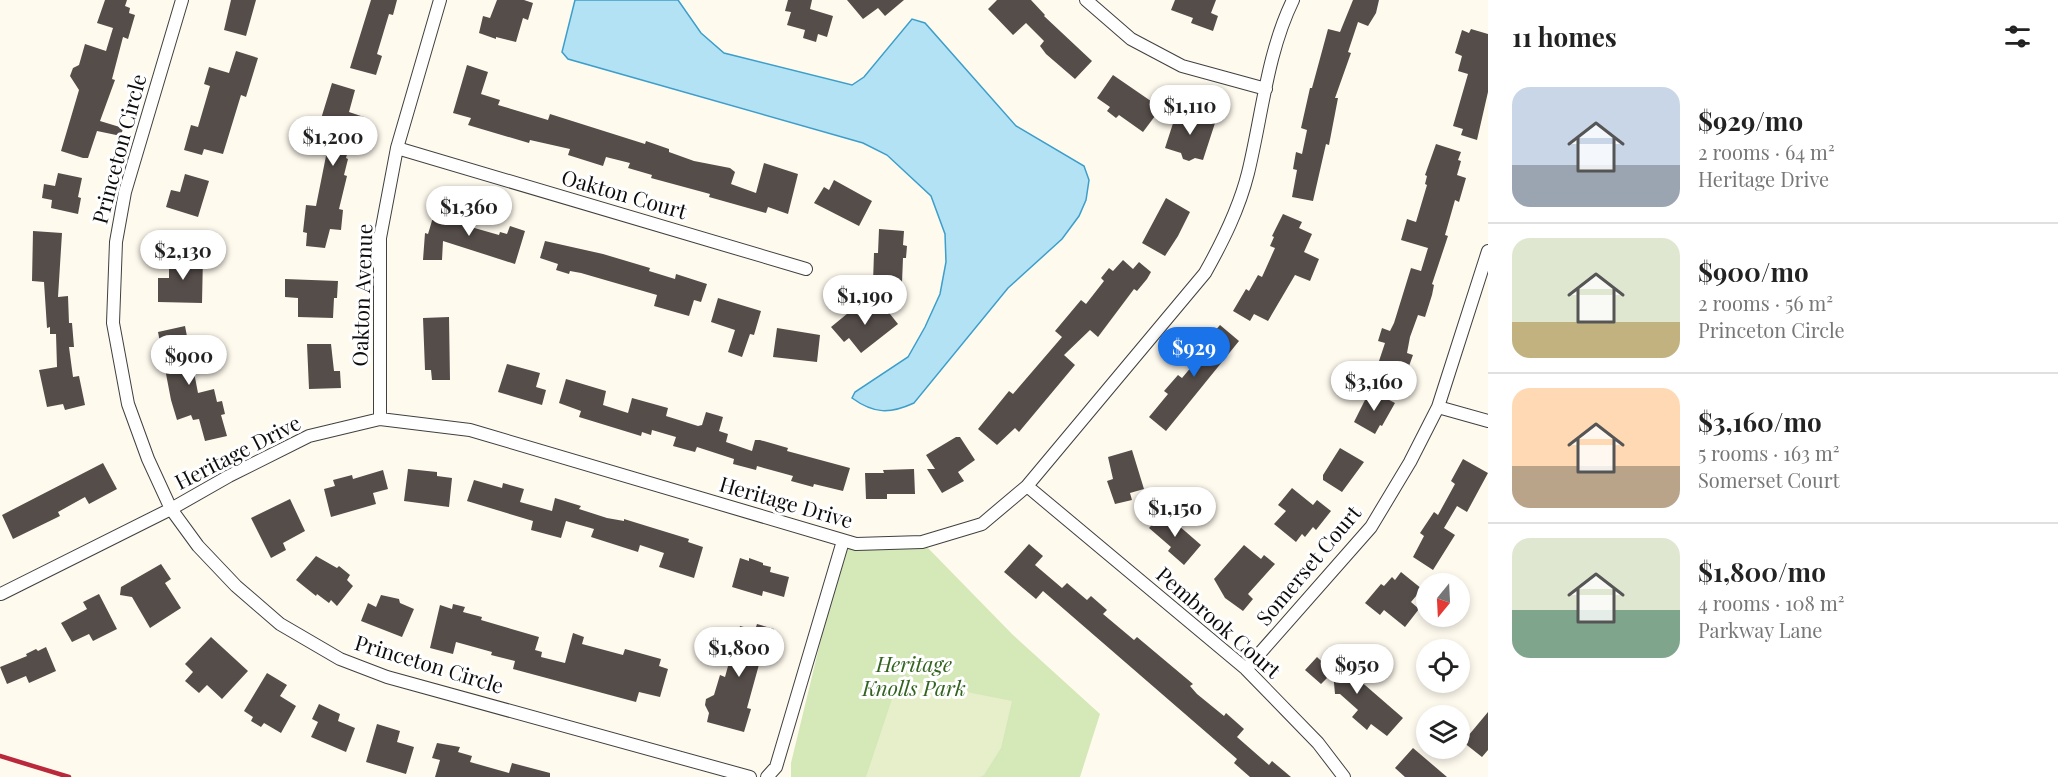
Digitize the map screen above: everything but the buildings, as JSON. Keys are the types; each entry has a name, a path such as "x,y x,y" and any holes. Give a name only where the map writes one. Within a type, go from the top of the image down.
{"street":[{"name":"Princeton Circle","path":"182,0 125,192 116,242 112,297 117,353 128,404 148,459 171,509 198,546 280,624 340,658 387,677 750,777"},
{"name":"Oakton Avenue","path":"380,419 380,238 397,148 440,0"},
{"path":"1086,0 1131,39 1182,66 1266,89"},
{"name":"Heritage Drive","path":"2,594 309,436 380,419 470,430 856,544 921,542 982,524 1027,486 1205,273 1238,206 1282,28 1293,0"},
{"name":"Oakton Court","path":"397,148 806,269"},
{"name":"Somerset Court","path":"1246,669 1371,527 1410,462 1438,407 1488,251"},
{"path":"1438,407 1488,422"},
{"name":"Pembrook Court","path":"1027,486 1246,669 1318,743 1344,777"},
{"path":"767,777 777,767 843,540"}],"green space":[{"name":"Heritage Knolls Park","path":"844,544 927,547 1012,634 1100,714 1080,777 791,777 791,763"},
{"path":"911,681 1012,701 1001,748 984,775 980,777 866,777 896,687"}],"water":[{"path":"575,0 678,0 701,33 724,53 852,85 864,77 912,19 925,23 1016,126 1084,166 1089,180 1086,200 1079,216 1062,239 1008,288 914,403 897,409 875,410 852,398 855,392 908,357 940,294 946,262 945,234 931,196 887,155 863,143 568,59 562,52"}],"railway":[{"path":"0,756 69,777"}]}
